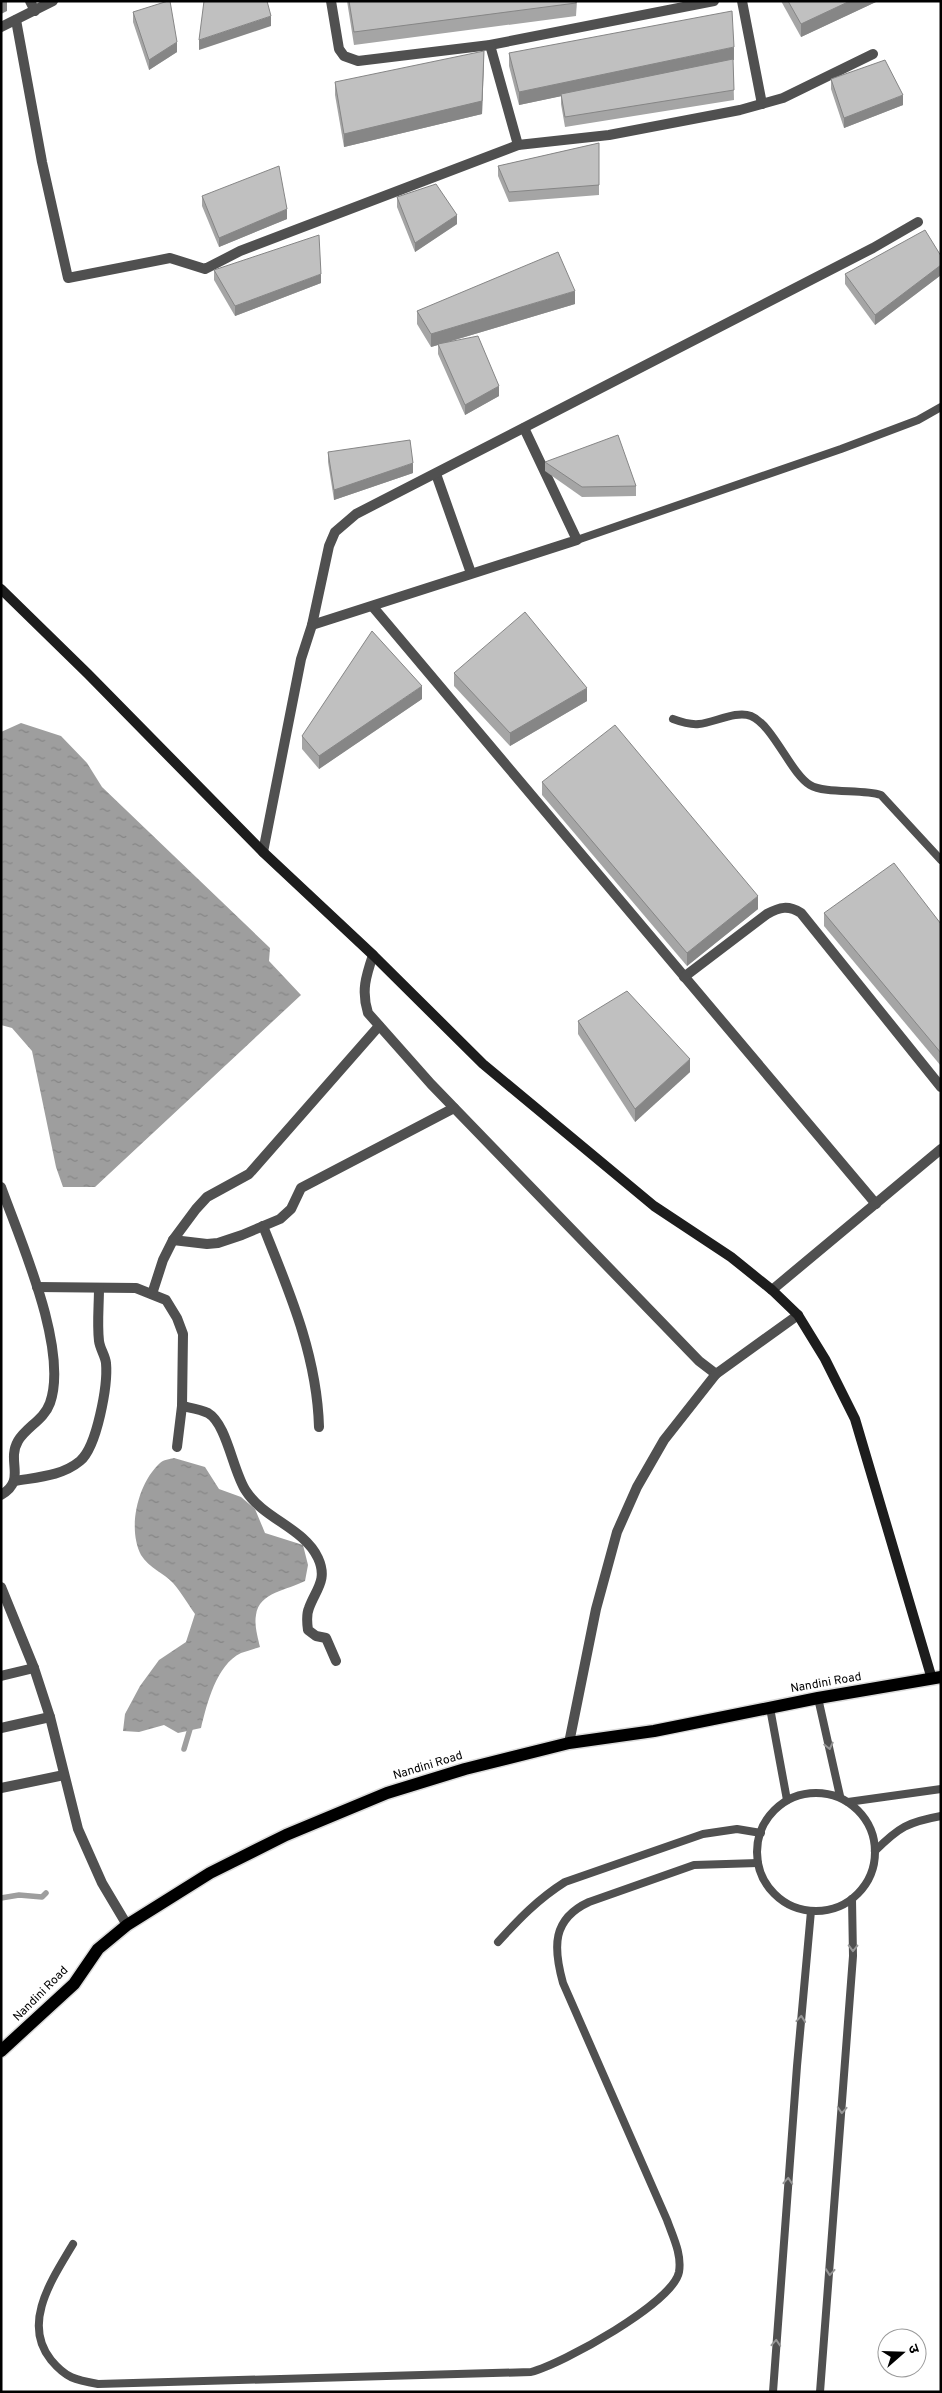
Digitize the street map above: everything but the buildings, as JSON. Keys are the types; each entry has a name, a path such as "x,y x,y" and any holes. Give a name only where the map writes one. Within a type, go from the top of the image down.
{"main road":[{"path":"1,589 88,674 263,852 373,955 483,1064 654,1206 731,1257 772,1290 798,1315 825,1359 855,1419 936,1678"},
{"name":"Nandini Road","path":"1,2052 74,1984 98,1949 127,1925 210,1873 286,1835 388,1793 465,1769 569,1743 654,1730 818,1698 936,1678"}],"street":[{"path":"1,28 16,20 33,6 53,1"},
{"path":"331,1 339,49 349,59 358,61 490,45 714,1"},
{"path":"742,1 762,104"},
{"path":"16,20 42,162 68,278 170,258 205,268 240,251 518,145 609,135 740,110 783,98 873,54"},
{"path":"490,45 518,145"},
{"path":"263,852 301,659 312,625 329,546 335,532 356,514 873,248 918,222"},
{"path":"312,625 577,540 524,428"},
{"path":"436,474 471,573"},
{"path":"373,607 876,1204"},
{"path":"684,977 767,914 777,909 790,907 801,913 941,1087"},
{"path":"373,955 364,981 364,999 368,1013 454,1108 699,1361 716,1374"},
{"path":"152,1294 163,1260 182,1226 207,1197 249,1174 379,1026"},
{"path":"173,1240 218,1243 280,1219 291,1210 301,1188 454,1108"},
{"path":"772,1290 941,1150"},
{"path":"1,1187 37,1287 51,1337 53,1388 49,1405 39,1420 18,1441 14,1452 15,1481 13,1487 1,1495"},
{"path":"263,1226 295,1305 307,1346 314,1373 319,1427"},
{"path":"37,1287 136,1288 166,1300 177,1318 183,1334 182,1406 177,1447"},
{"path":"15,1481 54,1474 66,1469 81,1460 91,1446 97,1430 106,1375 105,1358 99,1342 99,1288"},
{"path":"569,1743 596,1609 617,1532 637,1487 664,1440 716,1374 798,1315"},
{"path":"182,1406 200,1410 212,1416 217,1423 238,1476 250,1497 255,1503 308,1543 318,1559 322,1575 320,1589 308,1608 306,1619 308,1630 316,1636 326,1638 336,1661"},
{"path":"1,1587 34,1668 50,1717 78,1829 102,1883 127,1925"},
{"path":"1,1676 34,1668"},
{"path":"1,1728 50,1717"},
{"path":"1,1788 64,1775"}],"lane":[{"path":"577,540 841,449 918,420 941,407"},
{"path":"673,719 696,725 741,715 752,716 769,732 810,785 824,789 868,791 881,795 941,860"},
{"path":"818,1698 840,1796"},
{"path":"770,1708 787,1800"},
{"path":"848,1802 941,1789"},
{"path":"807,1793 840,1796 862,1815 872,1832 875,1851 873,1869 865,1886 852,1899 832,1909 811,1911 793,1906 777,1896 765,1881 758,1863 760,1833 771,1814 787,1800 807,1793"},
{"path":"875,1851 892,1834 907,1824 941,1816"},
{"path":"498,1942 526,1911 545,1895 565,1882 703,1834 737,1829 760,1833"},
{"path":"73,2244 49,2285 38,2323 40,2343 48,2356 60,2370 74,2380 98,2384 522,2372 539,2370 558,2363 635,2317 673,2285 679,2273 678,2250 667,2220 563,1983 557,1961 557,1938 562,1922 574,1909 589,1902 694,1865 758,1863"},
{"path":"820,2392 853,1956 852,1899"},
{"path":"773,2392 797,2066 811,1911"}],"water":[{"path":"21,723 61,736 87,763 102,787 270,948 269,961 301,995 95,1187 63,1187 56,1167 32,1051 12,1028 1,1025 1,732"},
{"path":"174,1458 205,1467 219,1489 241,1497 255,1509 265,1533 303,1545 308,1565 305,1581 275,1593 258,1607 256,1631 260,1647 241,1653 225,1666 214,1686 201,1728 178,1733 164,1725 139,1732 123,1731 125,1714 140,1686 159,1660 186,1642 195,1614 173,1583 144,1560 137,1544 135,1532 137,1506 146,1482 160,1463"}],"waterway":[{"path":"184,1749 190,1729"},
{"path":"1,1898 19,1895 42,1897 46,1893"}]}
